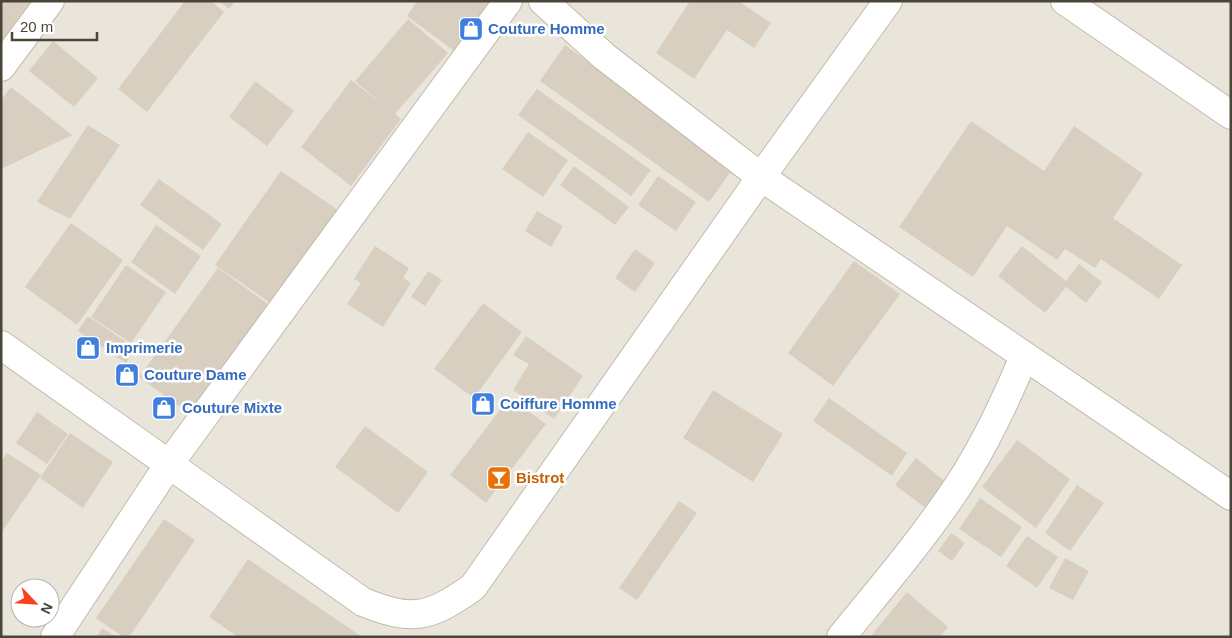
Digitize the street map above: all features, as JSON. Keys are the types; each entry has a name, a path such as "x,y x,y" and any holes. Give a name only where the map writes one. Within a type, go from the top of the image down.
{"street":[{"path":"1,67 50,1"},
{"path":"55,637 169,464 508,1"},
{"path":"543,1 605,57 761,177 1231,496"},
{"path":"1,345 363,602 390,612 418,616 448,604 473,587 761,177 888,1"},
{"path":"1065,1 1231,115"},
{"path":"841,637 926,531 958,486 985,441 1024,357"}],"shaded area":[{"path":"1,1 1231,1 1231,637 1,637"}],"building":[{"path":"1,1 33,1 5,39 1,39"},
{"path":"185,1 211,1 224,12 147,112 118,89"},
{"path":"219,1 235,1 229,9"},
{"path":"417,1 495,1 457,53 407,16"},
{"path":"690,1 738,1 771,23 754,48 727,30 694,79 656,53"},
{"path":"408,19 448,53 395,114 401,119 351,186 301,147 351,80 382,104 355,81"},
{"path":"53,41 98,78 74,107 29,71"},
{"path":"565,45 734,167 709,202 540,81"},
{"path":"255,81 294,111 267,146 229,117"},
{"path":"11,87 72,135 1,169 1,100"},
{"path":"537,89 651,170 631,196 518,115"},
{"path":"971,121 1044,171 1074,126 1143,174 1113,218 1182,265 1159,299 1101,259 1095,268 1065,249 1057,260 1007,226 973,277 899,227"},
{"path":"88,125 120,145 70,219 37,202"},
{"path":"528,132 568,160 543,197 502,169"},
{"path":"574,166 629,207 615,225 560,185"},
{"path":"281,171 338,210 272,304 215,265"},
{"path":"658,176 696,202 676,231 638,205"},
{"path":"159,179 222,224 203,250 140,205"},
{"path":"537,211 563,226 551,247 525,231"},
{"path":"71,223 123,260 77,325 25,287"},
{"path":"156,225 201,256 175,294 131,262"},
{"path":"375,246 409,268 403,278 411,283 383,327 347,304 361,283 354,279"},
{"path":"1022,246 1066,281 1079,264 1102,282 1086,303 1066,287 1045,313 998,276"},
{"path":"635,249 655,263 635,292 615,278"},
{"path":"854,261 900,294 833,386 788,353"},
{"path":"126,265 166,292 131,343 91,317"},
{"path":"218,268 269,305 190,414 139,377"},
{"path":"428,271 442,280 425,306 411,297"},
{"path":"483,303 522,332 474,398 434,369"},
{"path":"88,316 135,348 126,363 78,331"},
{"path":"526,336 583,376 554,419 513,390 529,364 513,355"},
{"path":"713,390 783,434 753,482 683,438"},
{"path":"510,397 546,424 486,503 450,475"},
{"path":"829,398 907,453 892,476 813,421"},
{"path":"37,412 68,434 47,464 16,443"},
{"path":"365,426 428,472 398,513 335,467"},
{"path":"70,433 113,462 83,508 40,478"},
{"path":"1017,440 1070,479 1036,528 982,487"},
{"path":"7,453 41,475 1,533 1,462"},
{"path":"916,458 947,483 927,509 895,485"},
{"path":"1077,485 1104,503 1070,551 1045,533"},
{"path":"980,498 1022,527 1001,557 959,529"},
{"path":"679,501 697,513 637,600 619,588"},
{"path":"164,519 195,540 129,637 123,637 96,618"},
{"path":"951,533 965,543 952,561 938,551"},
{"path":"1027,536 1058,557 1037,588 1006,566"},
{"path":"1065,558 1089,571 1073,600 1049,588"},
{"path":"248,559 362,637 238,637 209,617"},
{"path":"907,592 948,627 940,637 870,637"},
{"path":"102,628 116,637 97,637"}],"place":[{"name":"Couture Homme","path":"471,29"},
{"name":"Imprimerie","path":"88,348"},
{"name":"Couture Dame","path":"127,375"},
{"name":"Coiffure Homme","path":"483,404"},
{"name":"Couture Mixte","path":"164,408"},
{"name":"Bistrot","path":"499,478"}]}
